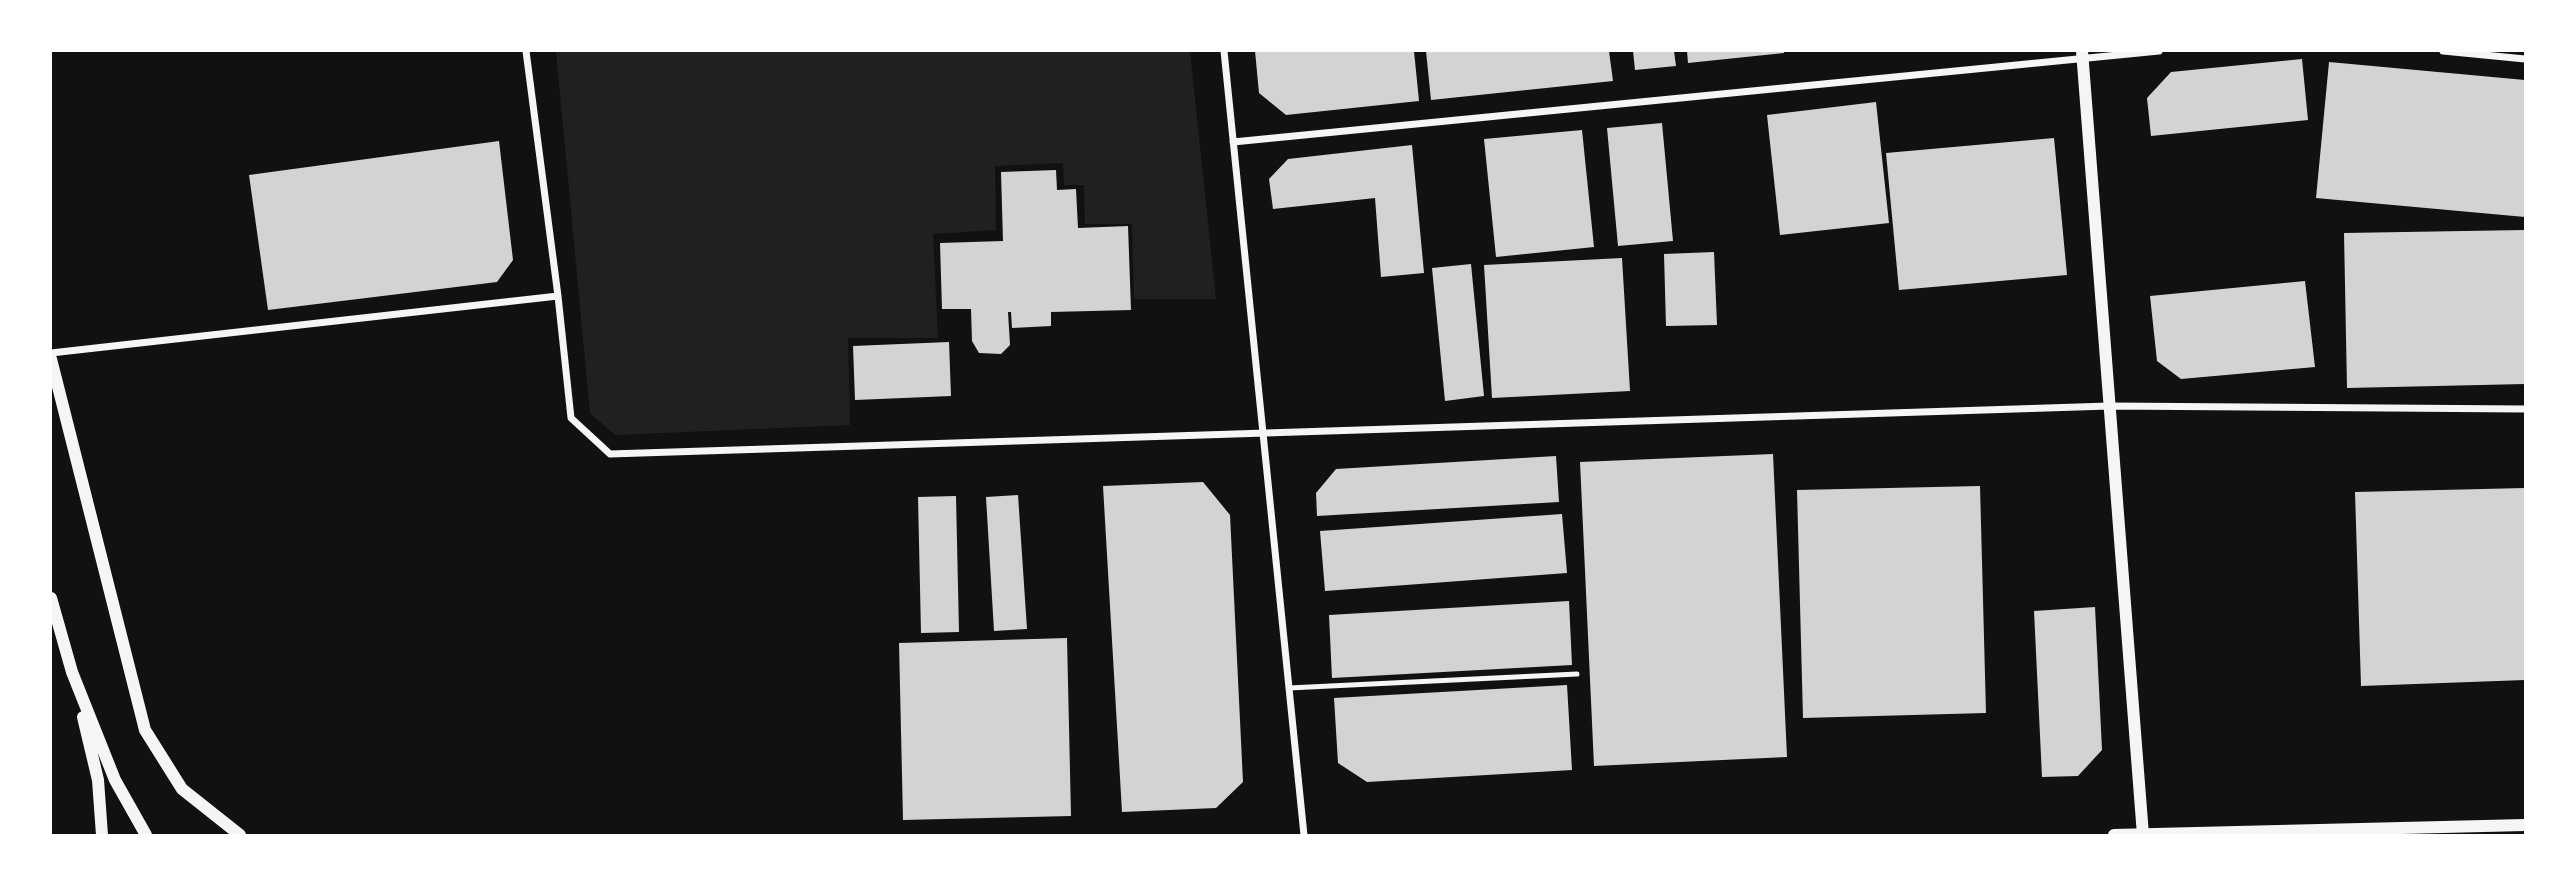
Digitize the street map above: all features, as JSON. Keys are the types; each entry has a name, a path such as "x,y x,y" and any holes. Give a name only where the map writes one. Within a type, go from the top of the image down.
{"street":[{"path":"526,51 571,418 610,454 2109,406 2525,409"},
{"path":"1223,51 1304,835"},
{"path":"1233,142 2082,54 2159,51"},
{"path":"2443,51 2525,59"},
{"path":"2082,54 2143,835"},
{"path":"51,353 558,296"},
{"path":"51,359 145,730 182,789 240,835"},
{"path":"51,598 98,780 102,835"},
{"path":"72,672 115,780 146,835"},
{"path":"2114,835 2525,825"}],"lane":[{"path":"1289,688 1577,674"}],"shaded area":[{"path":"556,51 1190,51 1216,299 1134,299 1132,224 1085,224 1084,185 1064,185 1063,163 995,166 996,230 933,234 938,338 848,338 850,425 615,435 590,413"}],"building":[{"path":"1255,51 1414,51 1419,101 1286,115 1259,93"},
{"path":"1426,51 1609,51 1613,81 1431,100"},
{"path":"1633,51 1674,51 1676,66 1635,70"},
{"path":"1687,51 1784,51 1784,53 1688,63"},
{"path":"2302,59 2308,120 2151,136 2147,98 2171,72"},
{"path":"2329,62 2525,80 2525,217 2316,198"},
{"path":"1876,102 1889,223 1780,235 1767,115"},
{"path":"1662,123 1673,241 1618,246 1607,128"},
{"path":"1582,130 1594,247 1496,257 1484,139"},
{"path":"2054,138 2067,275 1899,290 1886,153"},
{"path":"499,141 513,260 497,282 268,310 249,175"},
{"path":"1412,145 1424,273 1381,277 1375,198 1273,209 1269,179 1288,159"},
{"path":"1056,170 1057,190 1076,189 1078,228 1128,226 1131,310 1051,312 1051,326 1012,328 1011,312 1008,312 1010,345 1001,354 979,353 972,341 971,309 942,309 940,243 1003,241 1001,172"},
{"path":"2525,230 2525,384 2347,388 2344,233"},
{"path":"1714,252 1717,325 1666,326 1664,254"},
{"path":"1622,258 1630,391 1492,398 1484,265"},
{"path":"1471,264 1484,396 1445,401 1432,268"},
{"path":"2305,281 2315,367 2181,379 2157,361 2150,296"},
{"path":"949,342 951,396 855,400 853,346"},
{"path":"1773,454 1787,757 1594,766 1580,462"},
{"path":"1556,456 1559,502 1317,516 1316,493 1336,469"},
{"path":"1203,482 1230,515 1243,782 1216,808 1122,812 1103,486"},
{"path":"1980,486 1986,713 1803,718 1797,490"},
{"path":"2525,488 2525,680 2361,686 2355,492"},
{"path":"1018,495 1027,629 994,631 986,497"},
{"path":"956,496 959,632 921,633 918,497"},
{"path":"1562,514 1567,573 1325,591 1320,531"},
{"path":"1569,601 1572,665 1332,678 1329,615"},
{"path":"2095,607 2102,750 2078,776 2042,777 2034,611"},
{"path":"1067,638 1071,816 903,820 899,643"},
{"path":"1567,685 1572,770 1367,782 1338,763 1334,698"}]}
